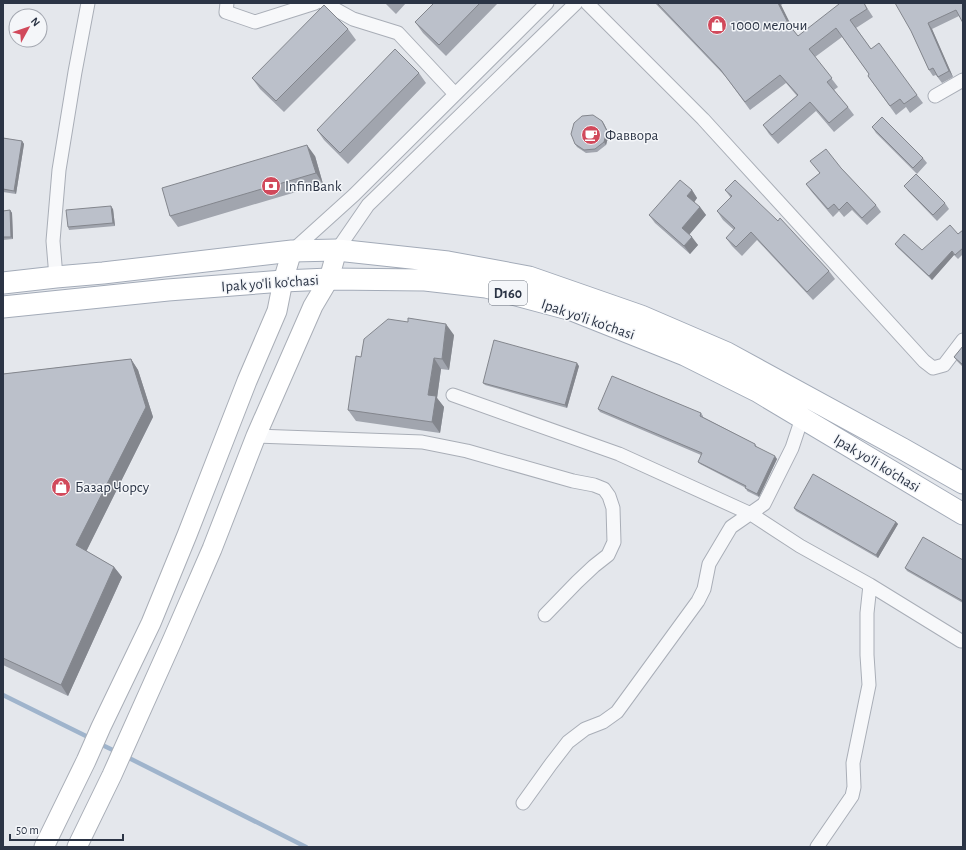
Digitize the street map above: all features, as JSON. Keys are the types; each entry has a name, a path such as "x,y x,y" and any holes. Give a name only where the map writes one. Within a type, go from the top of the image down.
{"main road":[{"name":"Ipak yo'li ko'chasi","path":"3,283 111,272 292,250 337,250 448,262 529,277 641,316 727,353 963,483"},
{"path":"44,847 151,624 276,311 292,250"},
{"path":"77,847 112,776 172,641 212,549 256,436 314,306 329,280 337,250"},
{"name":"Ipak yo'li ko'chasi","path":"3,307 168,290 283,281 425,280 486,287 572,310 685,355 757,391 963,514"}],"street":[{"path":"56,277 53,241 59,170 74,72 88,3"},
{"path":"227,3 226,12 255,22 315,3"},
{"path":"324,3 353,19 398,33 455,94"},
{"path":"292,250 354,194 547,3"},
{"path":"337,250 368,205 576,3"},
{"path":"587,3 703,120 924,361 933,368 944,364 963,340"},
{"path":"936,96 963,80"},
{"path":"453,395 619,454 751,514 800,546 870,585 961,641"},
{"path":"523,803 568,742 585,729 603,722 617,712 698,601 704,589 709,564 731,527 764,504 792,448 802,418"},
{"path":"256,436 422,442 466,451 573,481 594,485 604,489 609,496 613,508 614,542 608,555 577,582 545,615"},
{"path":"817,847 852,796 854,787 853,762 869,685 867,613 870,585"}],"building":[{"path":"434,3 480,3 439,45 415,22"},
{"path":"657,3 778,3 789,25 798,36 839,4 838,3 864,3 867,9 850,20 871,49 879,43 917,95 904,104 900,99 890,106 836,28 809,49 832,78 827,82 848,107 829,123 810,102 772,135 763,125 798,95 780,75 745,102 720,69"},
{"path":"895,3 963,3 963,23 956,10 928,23 949,71 938,77 933,68 929,70 911,31"},
{"path":"324,5 348,29 276,101 252,78"},
{"path":"395,49 419,73 340,153 317,130"},
{"name":"Фаввора","path":"593,115 602,121 607,131 604,142 595,149 584,150 575,144 571,134 574,123 582,116"},
{"path":"882,117 923,158 913,168 872,127"},
{"path":"3,138 22,141 14,191 3,189"},
{"path":"307,145 316,173 170,216 162,188"},
{"path":"826,149 841,168 876,205 862,218 847,202 839,210 834,204 828,209 806,184 820,173 810,161"},
{"path":"916,174 945,203 933,215 904,186"},
{"path":"680,180 692,190 687,196 700,207 682,228 692,237 684,246 649,215"},
{"path":"735,180 778,221 780,218 829,271 807,292 751,232 736,247 726,238 735,228 717,211 732,196 725,190"},
{"path":"111,206 113,223 68,227 66,210"},
{"path":"10,210 11,237 3,237 3,211"},
{"path":"950,225 958,234 963,230 963,248 955,255 952,251 929,276 895,244 904,234 922,250"},
{"path":"408,318 446,324 442,359 434,358 428,395 436,396 432,422 348,410 356,356 361,357 364,339 388,319 408,322"},
{"path":"494,340 577,363 565,405 483,383"},
{"path":"963,346 963,365 954,357"},
{"name":"Базар Чорсу","path":"131,359 146,407 76,545 114,567 61,685 3,658 3,374"},
{"path":"612,376 701,413 700,416 775,456 757,494 745,488 746,486 698,462 702,453 598,409"},
{"path":"813,474 896,522 876,555 794,508"},
{"path":"923,537 963,560 963,601 905,568"}],"waterway":[{"path":"3,695 92,739"},
{"path":"98,743 117,752"},
{"path":"125,756 306,847"}],"place":[{"name":"1000 мелочи","path":"717,25"},
{"name":"Фаввора","path":"591,135"},
{"name":"InfinBank","path":"271,186"},
{"name":"Базар Чорсу","path":"61,487"}]}
